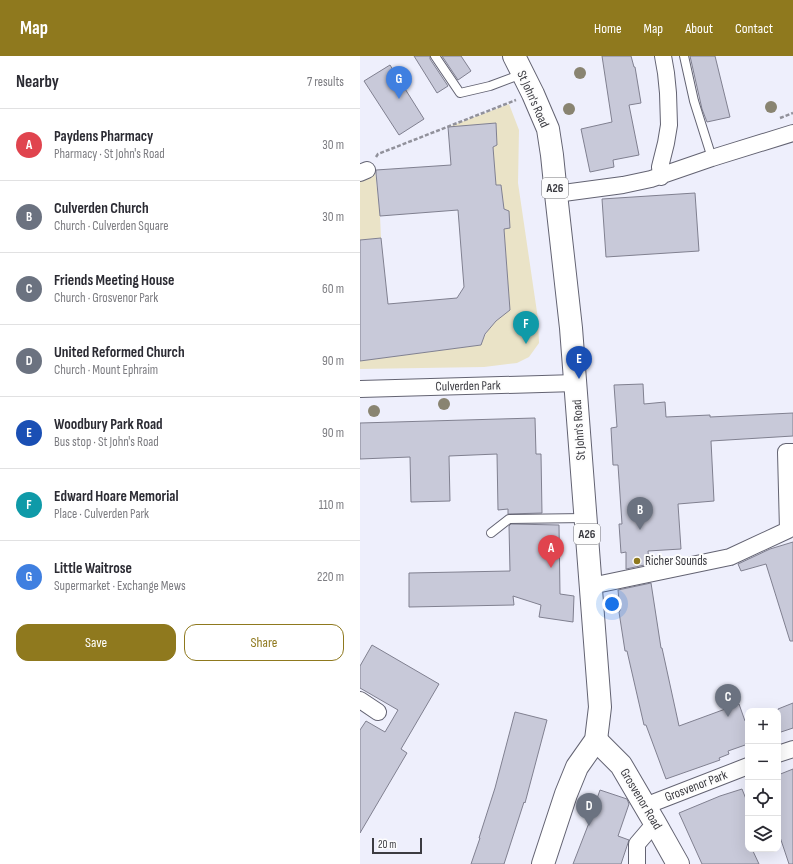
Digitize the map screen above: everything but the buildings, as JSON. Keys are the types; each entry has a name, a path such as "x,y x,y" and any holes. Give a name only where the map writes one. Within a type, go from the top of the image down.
{"main road":[{"name":"St John's Road","path":"518,65 533,94 548,129 552,155 576,383 600,707 596,740"},
{"name":"Grosvenor Road","path":"596,740 621,766 678,864"},
{"name":"A26","path":"542,864 576,767 596,740"}],"street":[{"path":"661,177 660,167 669,125 668,93 663,56"},
{"path":"556,194 623,185 661,177 712,158 793,133"},
{"name":"Culverden Park","path":"360,389 576,383"},
{"path":"591,586 730,557 788,530 786,452 793,452"},
{"path":"360,700 378,712"},
{"path":"781,753 793,748"},
{"name":"Grosvenor Park","path":"650,814 745,767"},
{"path":"637,864 637,844 650,814"}],"lane":[{"path":"434,56 460,93 490,86 518,65"},
{"path":"684,56 694,101 712,158"},
{"path":"491,533 509,520 586,518"}],"path":[{"path":"364,171 378,154 533,94"}],"shaded area":[{"path":"509,104 519,130 518,183 538,319 539,343 529,357 517,363 484,367 360,369 360,361 481,345 492,325 510,310 504,229 510,228 509,211 504,209 501,185 496,185 493,147 497,145 496,123 448,127"},
{"path":"375,170 381,238 360,240 360,180"}],"place":[{"name":"Little Waitrose","path":"399,99"},
{"name":"Edward Hoare Memorial","path":"526,344"},
{"name":"Woodbury Park Road","path":"579,379"},
{"name":"Culverden Church","path":"640,530"},
{"name":"Richer Sounds","path":"637,561"},
{"name":"Paydens Pharmacy","path":"551,568"},
{"name":"Friends Meeting House","path":"728,717"},
{"name":"United Reformed Church","path":"589,826"}]}
